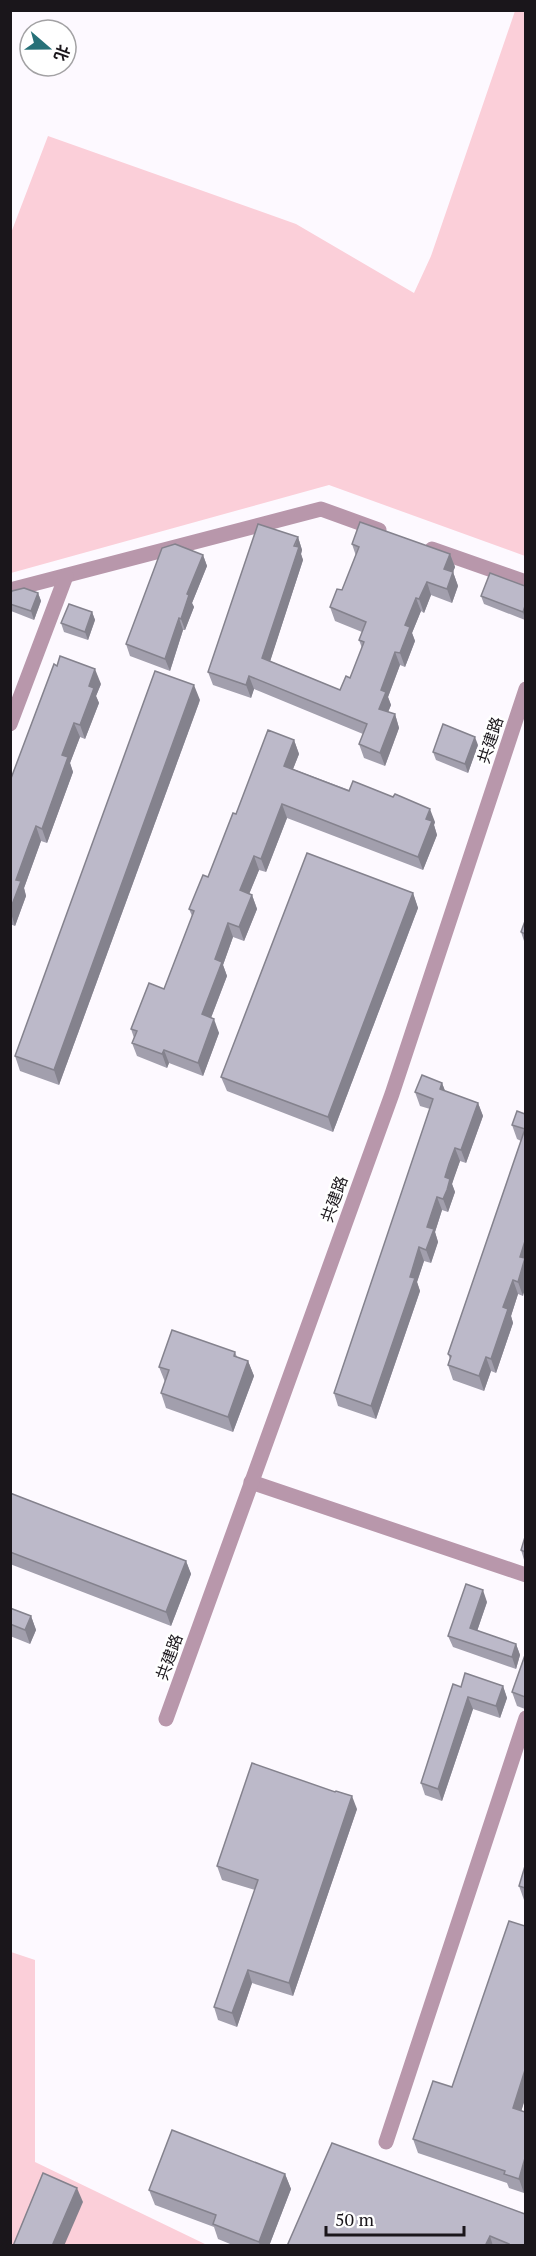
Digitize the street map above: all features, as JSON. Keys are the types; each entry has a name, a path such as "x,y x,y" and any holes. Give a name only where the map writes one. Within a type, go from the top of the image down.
{"street":[{"path":"10,590 321,509 396,536"},
{"path":"418,544 525,582"},
{"path":"10,724 66,576"},
{"name":"共建路","path":"166,1719 392,1094 525,689"},
{"path":"251,1482 525,1575"},
{"path":"386,2142 525,1718"}],"shaded area":[{"path":"515,11 526,11 525,556 329,485 11,573 11,233 48,136 296,224 414,293 431,256"},
{"path":"11,1952 35,1960 35,2162 207,2245 11,2246"}],"building":[{"path":"360,522 450,554 444,569 453,572 447,589 427,582 419,599 416,598 405,625 410,627 400,653 395,652 381,690 386,692 379,709 395,714 380,753 359,744 367,724 249,676 246,685 208,672 258,524 298,537 294,546 299,547 262,658 340,690 346,676 350,678 364,642 359,640 366,622 330,607 337,589 342,590 359,547 352,544"},
{"path":"175,544 203,555 165,659 126,644 162,548"},
{"path":"490,573 525,586 523,612 481,596"},
{"path":"24,588 38,593 31,611 10,604 12,591"},
{"path":"69,604 92,612 85,632 61,623"},
{"path":"60,656 95,669 89,686 94,688 80,725 74,723 62,755 68,757 42,829 36,826 29,844 16,880 21,881 10,910 10,781 54,664 57,666"},
{"path":"155,671 194,685 54,1070 15,1056"},
{"path":"443,724 475,737 465,764 433,752"},
{"path":"268,730 294,740 284,766 349,791 353,781 393,797 395,794 430,809 426,819 432,821 418,857 282,804 261,859 254,856 240,890 252,895 239,927 228,923 215,959 222,962 202,1014 214,1019 198,1063 164,1050 162,1054 132,1043 137,1031 131,1029 149,983 164,989 194,911 189,909 203,875 208,877 233,813 236,814"},
{"path":"307,853 413,893 328,1117 221,1077"},
{"path":"525,921 525,934 521,932"},
{"path":"422,1075 442,1083 440,1089 478,1103 461,1150 455,1148 449,1164 445,1177 450,1179 447,1190 443,1199 437,1197 427,1227 434,1229 426,1250 419,1247 410,1277 415,1278 371,1406 334,1393 433,1099 415,1092"},
{"path":"517,1111 525,1114 525,1129 512,1125"},
{"path":"525,1129 525,1241 520,1257 525,1258 518,1282 513,1280 503,1307 508,1309 491,1359 486,1357 479,1376 448,1365 451,1356 448,1354"},
{"path":"172,1330 235,1352 234,1356 248,1361 228,1417 161,1393 169,1370 159,1367"},
{"path":"10,1493 186,1561 166,1612 10,1552"},
{"path":"525,1537 525,1552 521,1550"},
{"path":"466,1584 483,1590 470,1628 516,1644 512,1657 448,1636"},
{"path":"10,1608 31,1616 25,1630 10,1624"},
{"path":"525,1655 525,1697 512,1692"},
{"path":"465,1673 503,1686 496,1706 468,1697 438,1789 421,1783 453,1684 461,1687"},
{"path":"252,1763 352,1796 289,1983 248,1970 232,2013 214,2007 258,1880 217,1866"},
{"path":"525,1866 525,1888 519,1886"},
{"path":"509,1921 525,1926 525,2070 513,2108 525,2112 525,2158 519,2179 504,2174 505,2171 413,2139 433,2081 452,2087"},
{"path":"172,2130 285,2174 259,2242 213,2224 216,2215 149,2190"},
{"path":"332,2143 525,2214 525,2246 508,2246 509,2244 490,2236 485,2246 287,2246"},
{"path":"43,2173 77,2188 52,2246 13,2246"}]}
